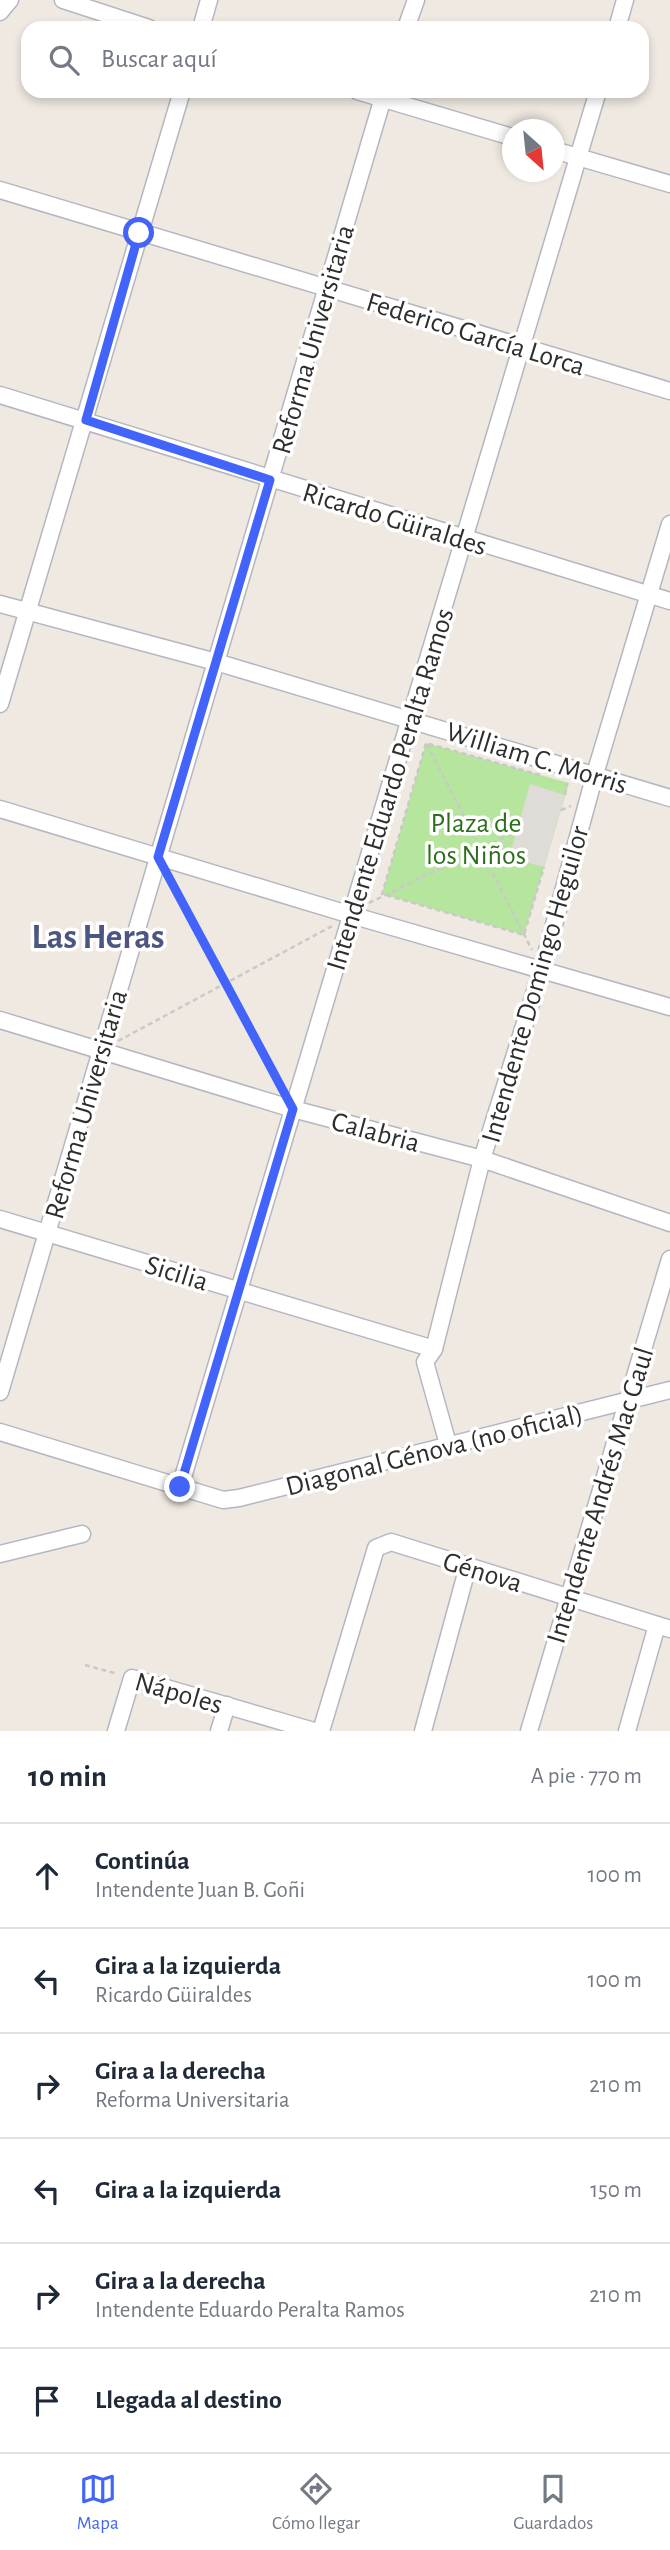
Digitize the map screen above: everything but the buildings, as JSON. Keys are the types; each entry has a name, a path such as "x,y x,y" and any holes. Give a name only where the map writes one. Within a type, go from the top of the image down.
{"street":[{"path":"0,12 10,0"},
{"path":"63,0 128,21"},
{"path":"203,21 209,0"},
{"path":"408,21 416,0"},
{"path":"619,21 625,0"},
{"path":"0,704 30,612 180,98"},
{"name":"Reforma Universitaria","path":"0,1392 383,98"},
{"path":"393,98 502,133"},
{"name":"Intendente Eduardo Peralta Ramos","path":"180,1487 596,98"},
{"path":"565,153 670,184"},
{"name":"Federico García Lorca","path":"0,190 670,391"},
{"name":"Ricardo Güiraldes","path":"0,395 670,601"},
{"name":"Intendente Domingo Heguilor","path":"448,1444 425,1362 434,1349 482,1159 542,968 595,774 670,524"},
{"name":"William C. Morris","path":"0,604 216,662 670,798"},
{"path":"0,809 351,915 670,1007"},
{"name":"Calabria","path":"0,1020 293,1109 482,1159 670,1223"},
{"name":"Sicilia","path":"0,1219 434,1349"},
{"name":"Intendente Andrés Mac Gaul","path":"528,1731 670,1259"},
{"name":"Diagonal Génova (no oficial)","path":"180,1487 212,1498 239,1498 670,1390"},
{"path":"0,1432 180,1487"},
{"path":"0,1554 82,1534"},
{"name":"Génova","path":"321,1731 376,1548 391,1542 664,1627"},
{"path":"423,1731 468,1566"},
{"path":"627,1731 664,1627"},
{"path":"116,1731 132,1678"},
{"name":"Nápoles","path":"132,1678 314,1731"},
{"path":"219,1731 227,1705"}],"path":[{"path":"410,719 426,743 542,968"},
{"path":"426,743 543,776"},
{"path":"382,894 426,743"},
{"path":"556,780 569,783 565,795"},
{"path":"101,1051 351,915 382,894 517,831"},
{"path":"158,857 293,1109"},
{"path":"524,935 544,867"},
{"path":"382,894 524,935"},
{"name":"Nápoles","path":"85,1665 132,1678"}],"green space":[{"name":"Plaza de los Niños","path":"426,743 569,783 524,935 382,894"}],"shaded area":[{"path":"530,784 565,795 544,867 509,858"}],"district":[{"name":"Las Heras","path":"98,936"}],"route":[{"path":"139,233 86,420 270,480 158,857 293,1109 180,1487"}]}
